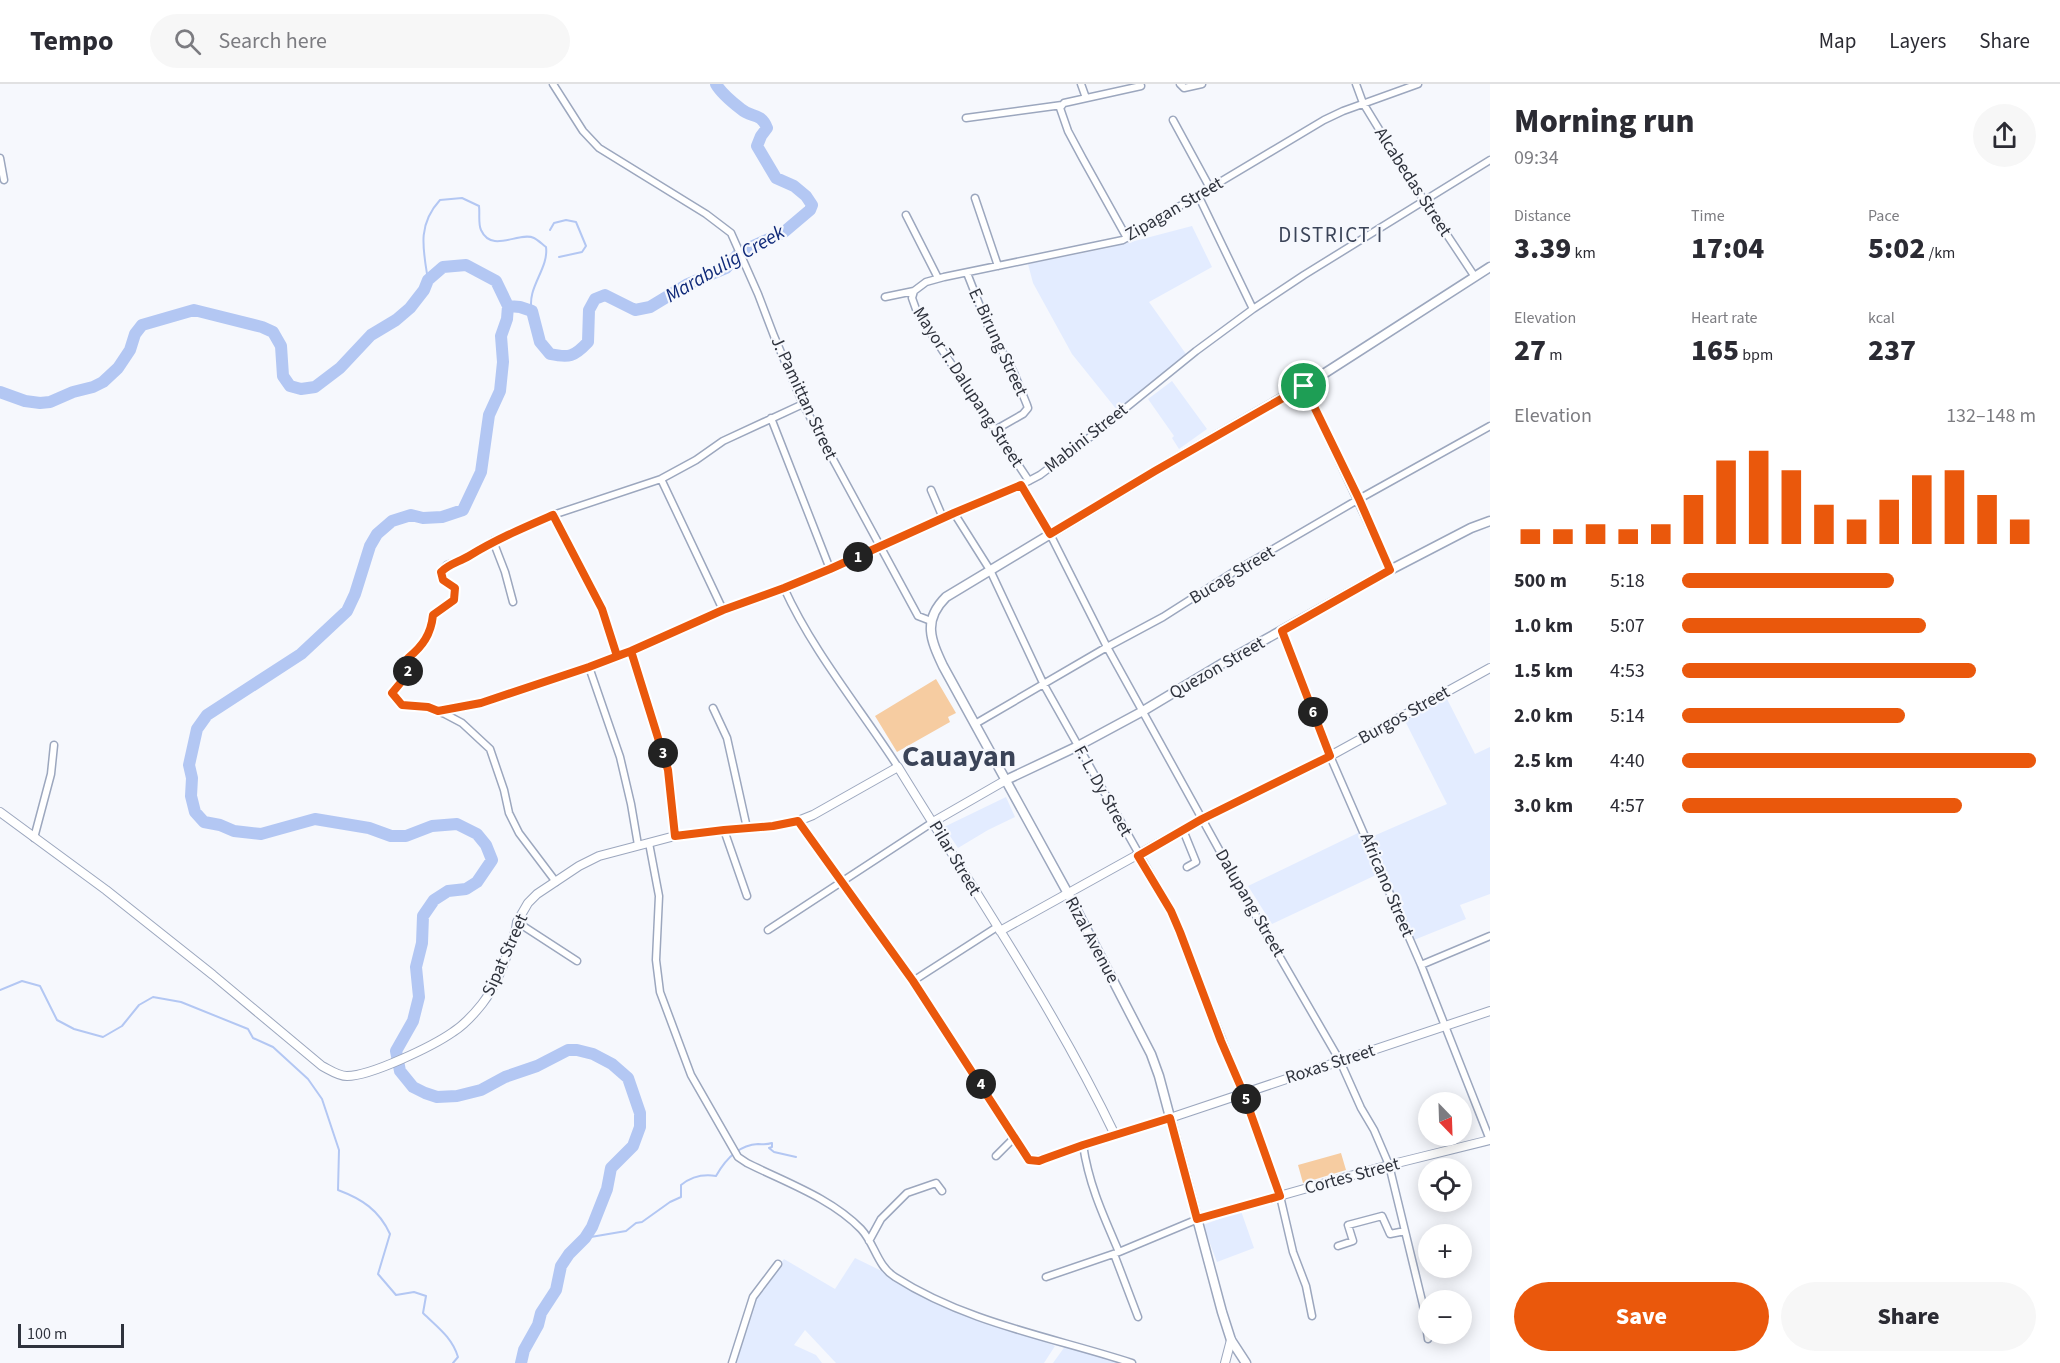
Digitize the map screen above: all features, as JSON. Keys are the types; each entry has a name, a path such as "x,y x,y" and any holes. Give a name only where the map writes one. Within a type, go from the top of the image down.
{"main road":[{"path":"931,621 933,613 946,597 1155,471 1304,386 1490,267"},
{"name":"Quezon Street","path":"1006,780 1078,746 1143,711 1223,663 1390,570 1489,523"},
{"name":"Rizal Avenue","path":"931,621 930,633 934,647 1068,894 1151,1054 1216,1293 1231,1340 1246,1363"}],"street":[{"name":"J. Pamittan Street","path":"553,84 583,131 599,148 731,234 803,404 880,547"},
{"path":"1081,84 1086,98"},
{"path":"1180,84 1184,88 1202,84"},
{"name":"Alcabedas Street","path":"1356,84 1363,103 1475,277"},
{"name":"Zipagan Street","path":"885,297 914,291 926,282 938,278 1105,245 1127,238 1304,131 1343,111 1413,85"},
{"path":"966,118 1062,105 1141,86"},
{"path":"1062,105 1061,112 1068,131 1127,238"},
{"path":"1173,120 1210,188"},
{"path":"0,158 4,180"},
{"name":"Mabini Street","path":"438,711 481,703 631,651 723,610 830,569 1029,481 1080,445 1196,351 1253,309 1490,160"},
{"path":"1198,195 1253,309"},
{"path":"975,198 998,266"},
{"path":"906,215 938,278"},
{"name":"E. Birung Street","path":"967,273 987,324 1014,373 1028,408 1023,414 995,430"},
{"name":"Mayor T. Dalupang Street","path":"914,291 912,298 917,312 1029,481"},
{"path":"1304,386 1359,499 1390,570"},
{"path":"556,882 519,834 509,813 490,749 462,723 428,707 402,705 392,693 407,675 408,658 422,647 432,627 433,615 454,600 455,588 443,580 441,572 447,565 466,558 493,541 553,515 661,479 696,460 723,441 803,404"},
{"path":"771,418 830,569"},
{"name":"Bucag Street","path":"975,724 1163,617 1232,573 1359,499 1490,426"},
{"path":"661,479 723,610"},
{"name":"Dalupang Street","path":"1021,485 1050,534 1107,647 1248,902 1340,1060 1389,1166 1419,1290"},
{"path":"931,490 943,518"},
{"name":"F. L. Dy Street","path":"954,513 990,570 1044,685 1138,856 1171,911 1243,1092 1280,1196 1293,1252 1306,1286 1312,1316"},
{"path":"553,515 602,609 617,656"},
{"path":"493,541 513,602"},
{"path":"880,547 918,616 931,621"},
{"name":"Pilar Street","path":"784,588 819,650 898,767 998,929 1088,1079 1115,1135"},
{"name":"Africano Street","path":"1282,631 1330,756 1421,965 1490,1140"},
{"path":"631,651 668,770 675,836"},
{"path":"589,667 621,763 638,845"},
{"name":"Burgos Street","path":"998,929 1068,894 1202,819 1330,756 1490,668"},
{"path":"713,708 728,738 747,828"},
{"path":"34,838 51,774 54,745"},
{"name":"Sipat Street","path":"0,812 106,890 329,1070 347,1076 382,1068 452,1033 491,992 517,922 528,903 545,888 579,866 599,856 675,836 773,826 798,821 813,815 898,767"},
{"path":"768,930 933,822 1006,780"},
{"path":"798,821 913,981 1026,1157 1039,1161 1170,1118"},
{"path":"724,830 747,896"},
{"path":"1183,830 1196,862 1188,867"},
{"path":"649,843 659,896 656,960 660,992 691,1075 738,1157 837,1209 862,1230 887,1271 912,1286 968,1314 1132,1363"},
{"path":"517,922 577,961"},
{"path":"913,981 998,929"},
{"path":"1421,965 1490,936"},
{"name":"Roxas Street","path":"1170,1118 1490,1011"},
{"path":"996,1156 1014,1137"},
{"name":"Cortes Street","path":"1046,1277 1116,1253 1197,1219 1490,1140"},
{"path":"1083,1145 1089,1180 1138,1317"},
{"path":"869,1241 881,1219 908,1193 936,1183 942,1191"},
{"path":"1338,1246 1353,1241 1348,1225 1382,1216 1390,1234 1405,1231"},
{"path":"732,1363 753,1297 778,1264"},
{"path":"1225,1363 1231,1340"}],"shaded area":[{"path":"1192,226 1212,267 1149,302 1186,354 1117,410 1072,354 1033,283 1028,264 1108,248"},
{"path":"1172,381 1207,429 1179,449 1172,438 1174,436 1148,399"},
{"path":"936,679 956,713 948,717 950,722 897,752 875,716"},
{"path":"1445,695 1475,754 1490,747 1490,894 1460,905 1466,919 1414,940 1369,838 1447,804 1404,719"},
{"path":"1006,797 1015,817 958,848 944,827"},
{"path":"1360,832 1376,875 1272,924 1248,886"},
{"path":"1341,1153 1346,1170 1303,1183 1298,1165"},
{"path":"1241,1211 1254,1248 1217,1262 1203,1225"},
{"path":"855,1258 931,1295 1055,1346 1044,1363 836,1363 805,1330 794,1345 816,1355 822,1363 737,1363 754,1298 784,1259 835,1289"},
{"path":"1066,1345 1128,1363 1053,1363"}],"waterway":[{"name":"Marabulig Creek","path":"508,306 532,311 540,342 550,354 571,355 588,342 589,310 595,299 605,295 635,310 650,307 688,284 726,268 740,252 784,232 810,210 812,205 806,196 794,186 776,178 757,146 767,128 765,123 759,117 745,112 716,84"},
{"name":"Marabulig Creek","path":"428,280 424,248 428,219 440,200 462,198 479,206 480,228 486,237 499,241 528,237 536,239 546,247 544,263 532,294 532,311"},
{"name":"Marabulig Creek","path":"550,230 554,223 566,220 576,222 586,246 582,252 559,257"},
{"path":"0,392 25,401 40,403 50,402 73,392 93,387 103,382 118,368 142,325 194,310 262,327 273,332 281,346 283,376 290,386 301,389 315,387 340,368 371,335 396,320 410,308 424,290 428,280 443,267 466,265 496,281 508,306 507,319 501,336 503,362 500,391 489,415 481,472 463,510 442,517 423,518 411,515 392,521 377,534 370,546 355,594 347,611 301,654 207,715 197,729 189,765 192,778 191,796 195,812 204,822 234,831 261,834 315,819 369,828 391,836 406,836 432,826 457,824 477,834 486,845 492,860 477,882 466,889 448,891 434,900 423,916 422,943 416,967 419,997 413,1021 396,1051 400,1071 413,1087 437,1097 457,1096 481,1090 568,1050 593,1054 612,1064 628,1078 640,1113 640,1127 633,1146 611,1168 607,1189 592,1227 561,1266 556,1290 541,1313 538,1325 524,1350 521,1363"},
{"path":"0,990 22,981 40,986 57,1020 74,1029 103,1037 122,1026 139,1005 153,997 181,1002 248,1029 253,1038 273,1047 308,1079 322,1099 339,1150 338,1190 369,1206 381,1218 390,1234 378,1274 396,1295 414,1292 426,1296 423,1313 452,1344 458,1357 453,1363"},
{"path":"585,1238 626,1231 636,1223 642,1222 681,1197 681,1185 698,1177 716,1176 728,1159 745,1147 772,1143 772,1147 769,1148 774,1152 796,1157"}],"district":[{"name":"DISTRICT I","path":"1331,235"},
{"name":"Cauayan","path":"959,756"}],"route":[{"path":"1304,386 1050,534 1021,485 830,569 723,610 631,651 589,667 498,698 438,711 428,707 402,705 392,693 407,675 408,658 422,647 432,627 433,615 454,600 455,588 443,580 441,572 447,565 466,558 493,541 553,515 602,609 617,656 631,651 668,770 675,836 783,825 798,821 913,981 1029,1160 1039,1161 1170,1118 1197,1219 1280,1196 1243,1092 1180,932 1171,911 1138,856 1202,819 1330,756 1282,631 1390,570 1359,499 1304,386"}]}
